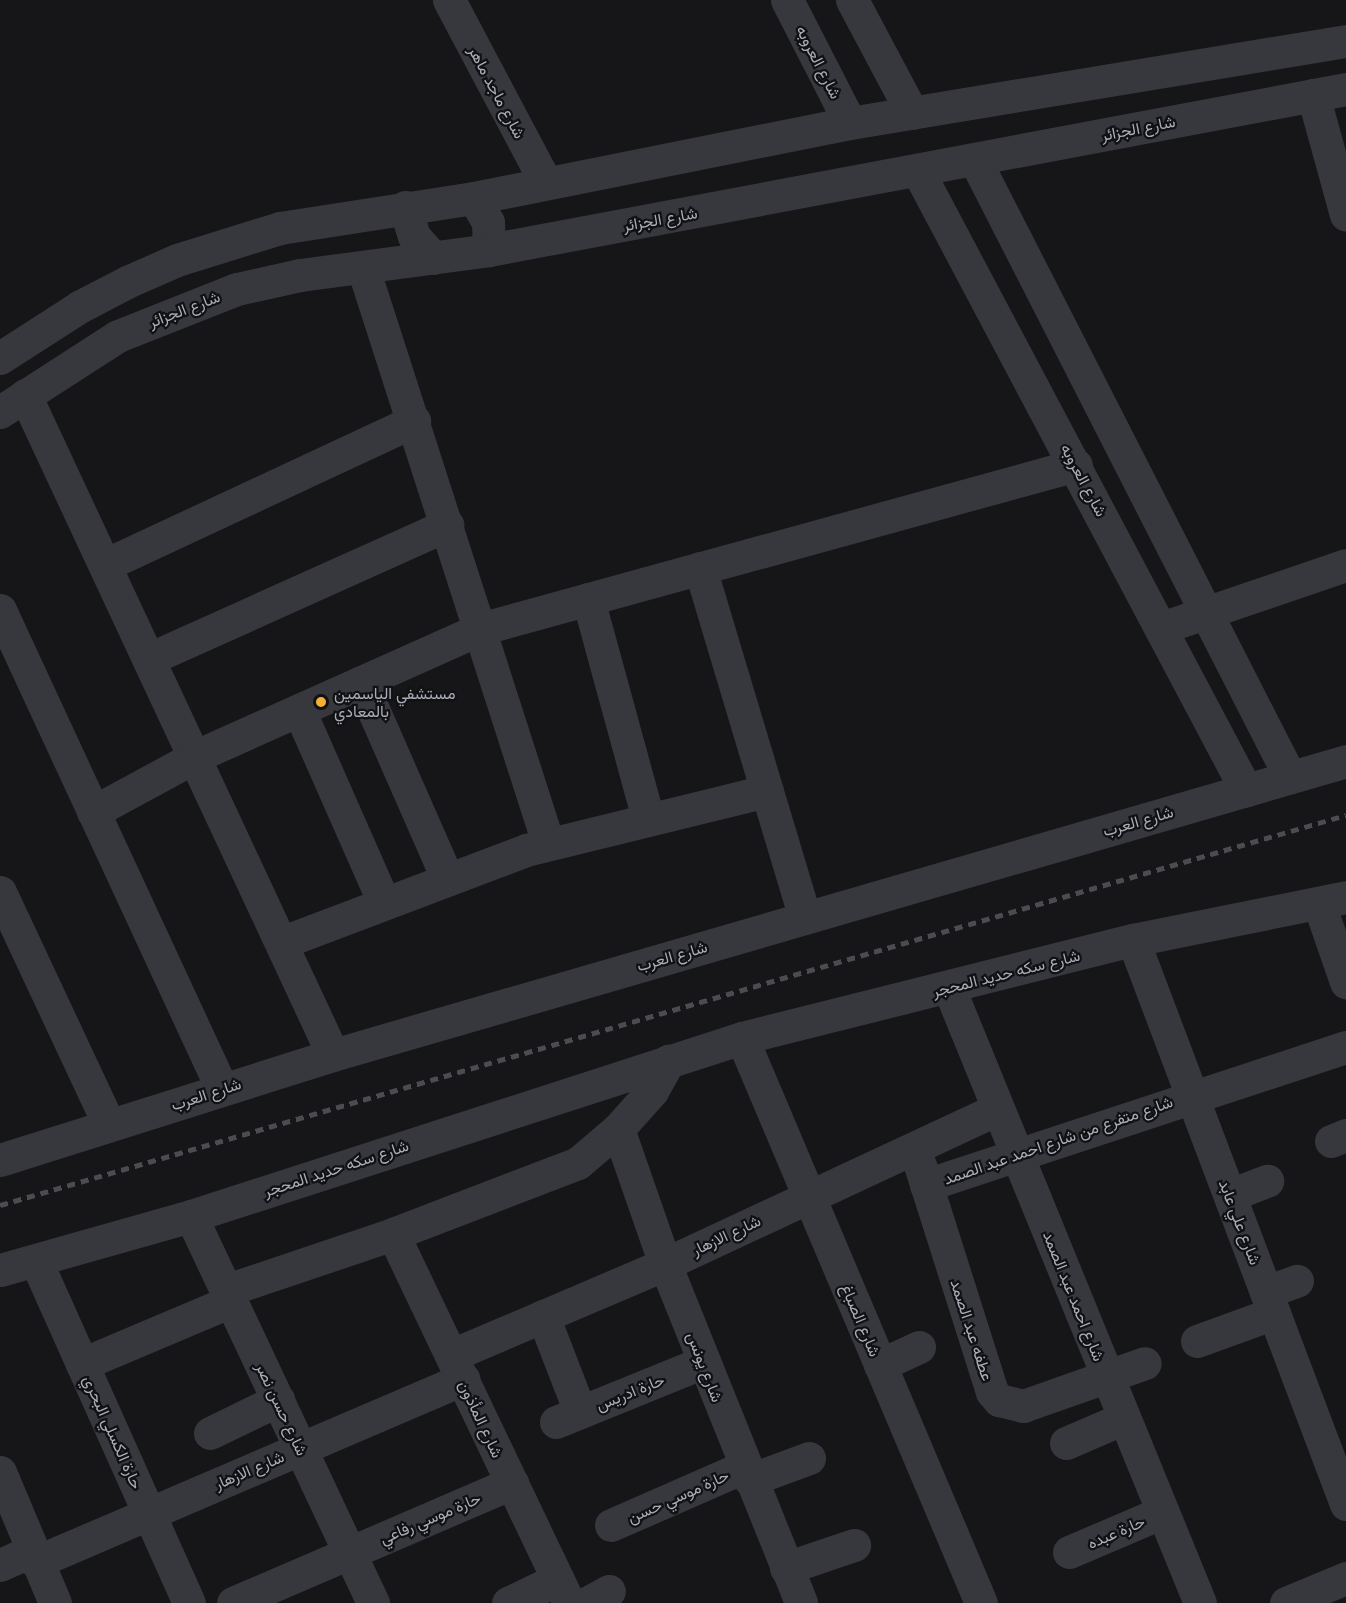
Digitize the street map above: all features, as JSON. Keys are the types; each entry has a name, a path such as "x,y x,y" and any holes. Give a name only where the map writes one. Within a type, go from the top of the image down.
{"street":[{"name":"شارع ماجد ماهر","path":"449,0 546,183"},
{"name":"شارع العروبه","path":"787,0 850,123"},
{"path":"852,0 912,113"},
{"path":"0,358 79,307 177,260 280,228 474,198 850,123 1346,41"},
{"name":"شارع الجزائر","path":"13,404 118,336 176,310 237,289 300,275 489,250 1346,89"},
{"path":"1313,95 1346,215"},
{"path":"975,160 1208,611 1290,777"},
{"name":"شارع العروبه","path":"918,171 1076,465 1246,790"},
{"path":"474,198 488,222 489,250"},
{"path":"405,207 414,236 433,258"},
{"path":"363,268 548,843"},
{"path":"13,404 107,564 333,1054"},
{"path":"107,564 414,421"},
{"path":"93,812 196,756 480,629 1076,465"},
{"path":"151,658 447,525"},
{"path":"1161,628 1346,565"},
{"path":"700,568 805,918"},
{"path":"588,600 648,819"},
{"path":"0,610 222,1089"},
{"path":"361,682 447,878"},
{"path":"299,710 384,903"},
{"name":"شارع العرب","path":"2,1154 109,1125 333,1054 1346,761"},
{"path":"283,942 447,878 548,843 767,791"},
{"path":"0,892 109,1125"},
{"path":"1333,901 1346,982"},
{"name":"شارع سكه حديد المحجر","path":"0,1270 191,1216 742,1038 949,988 1133,940 1333,901"},
{"name":"شارع علي عابد","path":"1133,940 1346,1504"},
{"name":"شارع احمد عبد الصمد","path":"949,988 1017,1153 1098,1320 1107,1375 1200,1603"},
{"name":"شارع الصباغ","path":"742,1038 981,1603"},
{"name":"شارع متفرع من شارع احمد عبد الصمد","path":"926,1185 1190,1096 1346,1047"},
{"path":"82,1364 229,1295 578,1163 618,1129 652,1090 669,1060"},
{"name":"شارع الازهار","path":"0,1565 33,1556 150,1513 300,1448 457,1367 543,1316 665,1264 998,1109"},
{"name":"شارع يونس","path":"618,1129 665,1264 786,1568 795,1601"},
{"name":"عطفه عبد الصمد","path":"915,1149 992,1392 999,1400 1023,1406 1107,1375"},
{"path":"1230,1195 1267,1181"},
{"name":"شارع حسن نصر","path":"191,1216 373,1603"},
{"name":"شارع المأذون","path":"393,1234 563,1591"},
{"name":"حارة الكسلي البحري","path":"36,1261 189,1603"},
{"path":"1197,1341 1270,1303 1297,1281"},
{"name":"حارة ادريس","path":"543,1316 568,1417 704,1362"},
{"path":"880,1365 919,1347"},
{"path":"1107,1375 1145,1363"},
{"path":"210,1433 278,1400"},
{"path":"1066,1443 1124,1418"},
{"name":"حارة موسي حسن","path":"611,1524 747,1474 809,1458"},
{"path":"0,1472 33,1556 55,1603"},
{"name":"حارة موسي رفاعي","path":"349,1553 512,1483"},
{"name":"حارة عبده","path":"1069,1552 1163,1512"},
{"path":"786,1568 854,1545"},
{"path":"233,1603 349,1553"},
{"path":"1286,1603 1346,1578"},
{"path":"508,1603 563,1591"}],"railway":[{"path":"0,1205 1346,815"}],"place":[{"name":"مستشفي الياسمين بالمعادي","path":"321,702"}]}
